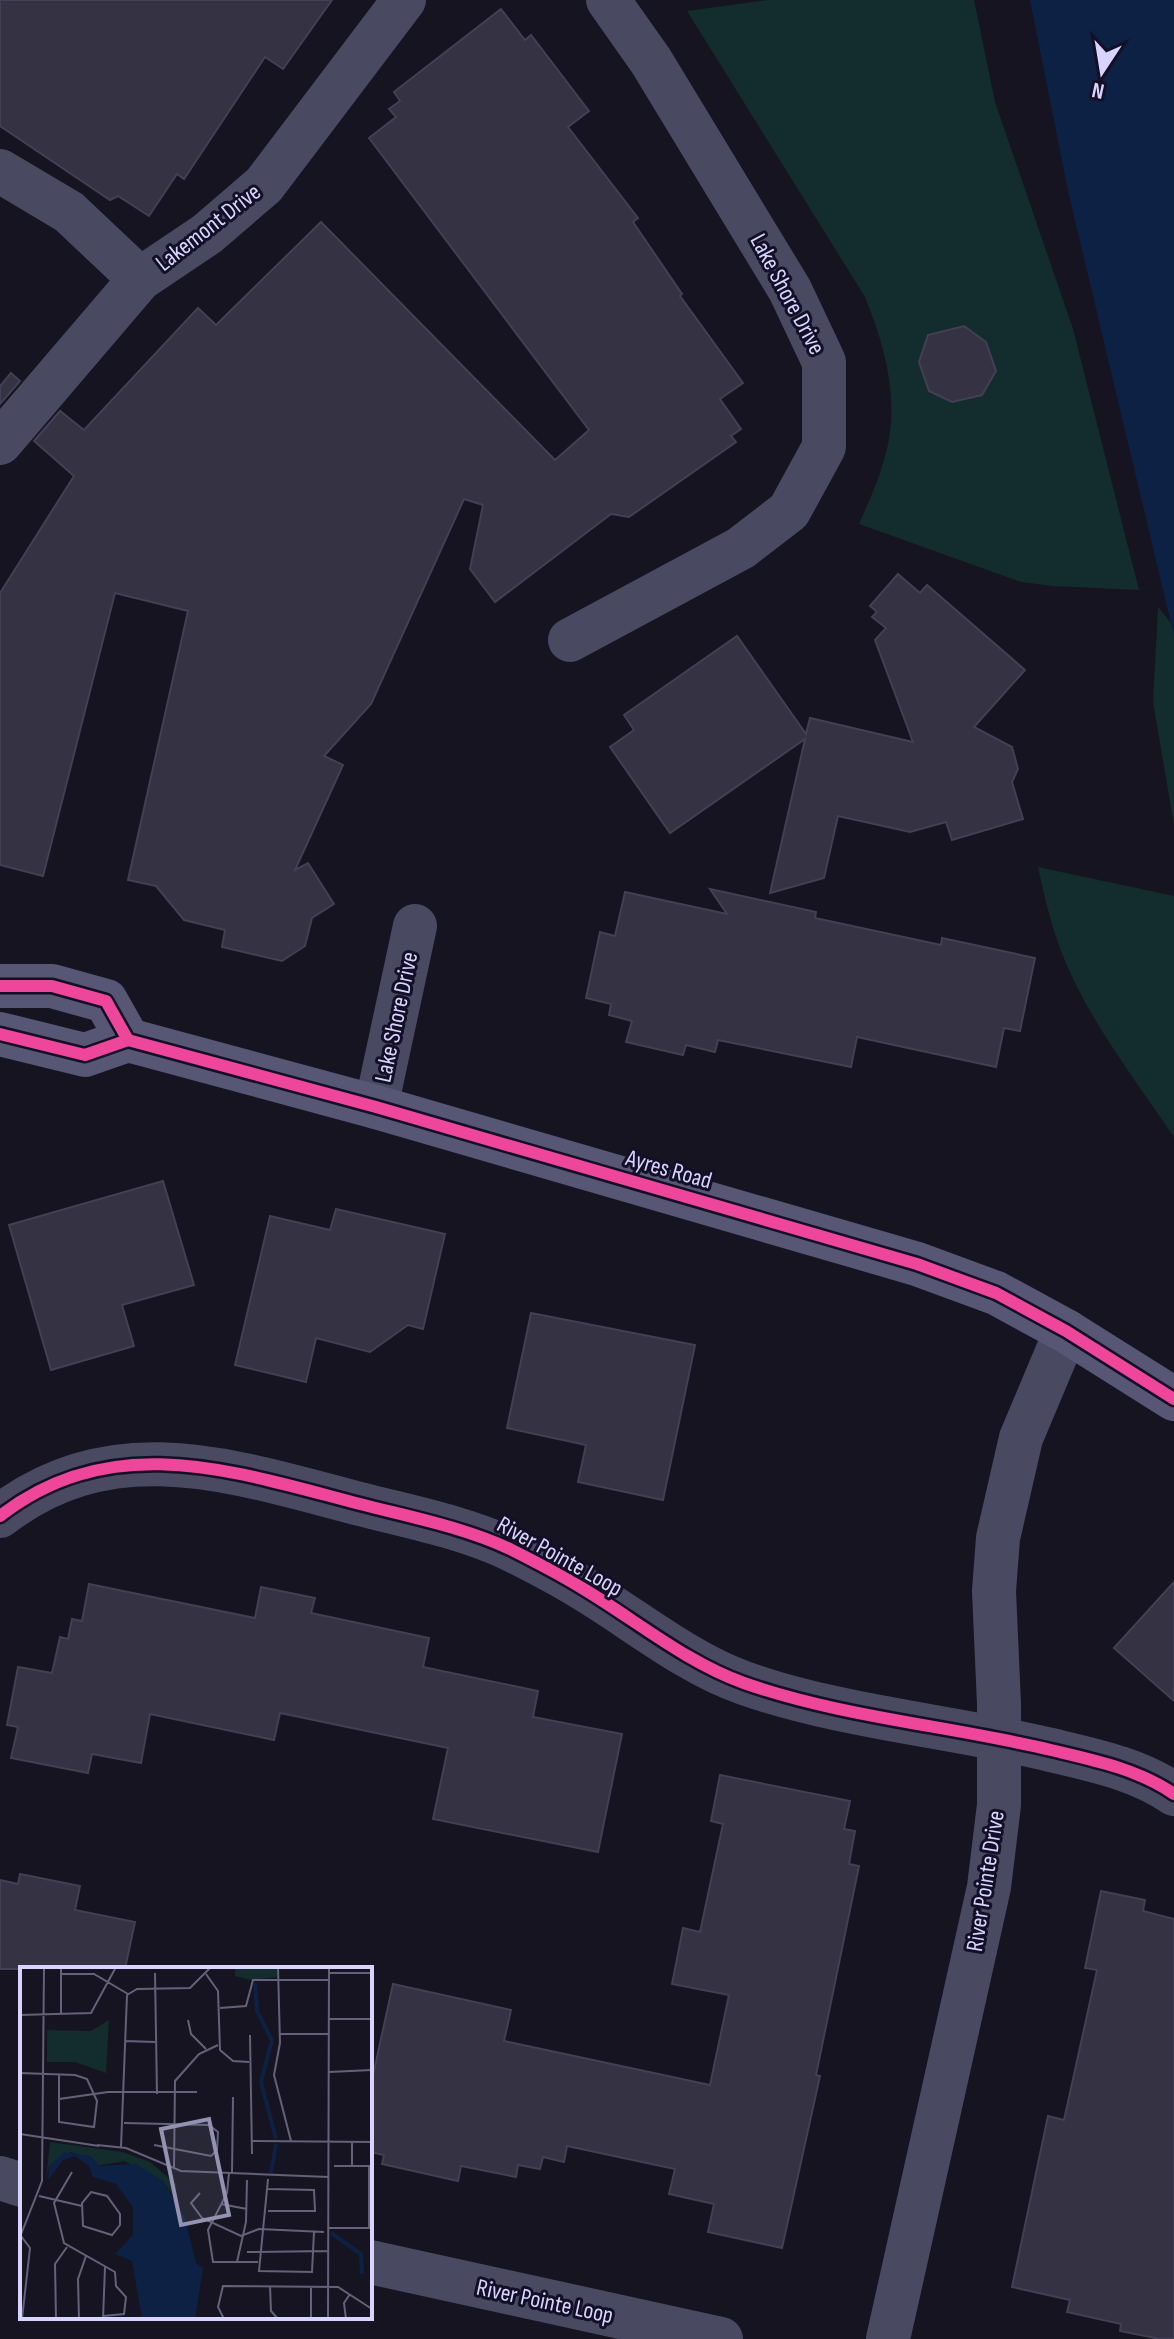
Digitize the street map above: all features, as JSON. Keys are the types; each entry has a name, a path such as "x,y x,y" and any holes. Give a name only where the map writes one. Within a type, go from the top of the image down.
{"street":[{"name":"Lakemont Drive","path":"0,443 140,279 207,234 264,185 404,0"},
{"name":"Lake Shore Drive","path":"570,640 741,548 789,511 824,447 824,362 790,290 651,61 608,0"},
{"path":"635,0 651,61"},
{"path":"0,171 69,212 140,279"},
{"name":"Lake Shore Drive","path":"376,1107 415,926"},
{"path":"0,986 52,986 106,1001 128,1040 85,1055 0,1034"},
{"name":"Ayres Road","path":"128,1040 376,1107 917,1264 996,1293 1066,1331 1174,1399"},
{"name":"River Pointe Drive","path":"888,2339 989,1887 999,1805 994,1591 998,1538 1021,1438 1066,1331"},
{"name":"River Pointe Loop","path":"0,1516 24,1497 65,1478 137,1463 184,1464 239,1474 473,1533 583,1588 638,1625 741,1682 802,1701 999,1738 1108,1764 1134,1773 1174,1794"},
{"path":"0,2178 20,2184"},
{"name":"River Pointe Loop","path":"372,2262 721,2339"}],"green space":[{"path":"768,0 974,0 995,102 1073,329 1139,590 1021,582 859,524 879,476 889,439 889,377 879,337 865,297 687,11"},
{"path":"1158,607 1171,623 1174,636 1174,825 1153,702"},
{"path":"1038,867 1174,896 1174,1137 1112,1047 1084,1000 1054,931"}],"water":[{"path":"1030,0 1174,0 1174,636 1068,191"}],"building":[{"path":"0,0 332,0 283,69 265,57 184,179 177,174 149,216 118,196 110,200 0,126"},
{"path":"501,9 525,40 531,35 589,111 568,127 638,218 633,222 682,294 680,296 743,383 720,399 741,429 731,436 736,442 629,517 611,514 495,602 470,569 483,505 464,499 371,704 324,756 343,765 295,870 308,863 334,904 312,918 305,946 282,961 222,947 225,930 184,920 156,886 128,880 188,611 115,593 43,876 0,865 0,593 74,476 34,441 60,411 84,430 198,308 216,325 321,222 555,460 589,430 369,138 396,117 389,109 400,101 394,92"},
{"path":"964,326 986,342 996,371 982,395 952,402 929,391 919,362 928,335"},
{"path":"11,373 20,381 0,404 0,386"},
{"path":"898,574 920,593 927,585 1025,670 974,727 1012,747 1018,769 1012,782 1023,819 952,840 946,822 910,832 838,816 824,878 770,893 805,739 670,833 610,747 634,730 624,715 737,636 806,734 810,718 913,742 875,640 886,628 872,617 877,612 870,606"},
{"path":"710,889 816,912 815,918 941,945 942,938 1035,958 1020,1031 1004,1028 996,1067 857,1037 851,1067 718,1040 715,1052 686,1045 683,1055 626,1042 632,1021 609,1015 611,1004 586,998 600,932 615,936 625,892 727,914"},
{"path":"163,1181 194,1285 122,1305 134,1346 51,1370 9,1225"},
{"path":"336,1209 445,1234 423,1329 408,1325 370,1352 316,1338 306,1382 235,1365 270,1216 330,1230"},
{"path":"531,1313 695,1345 663,1500 578,1482 586,1445 507,1428"},
{"path":"1174,1582 1174,1701 1114,1648"},
{"path":"89,1584 255,1618 261,1587 315,1598 311,1613 429,1638 423,1667 538,1691 533,1717 622,1734 598,1852 433,1819 448,1748 280,1713 274,1740 150,1714 141,1763 92,1754 88,1773 11,1758 18,1727 7,1725 18,1667 52,1673 60,1637 68,1639 72,1619 82,1621"},
{"path":"720,1775 850,1801 844,1829 855,1831 849,1864 859,1866 816,2075 820,2076 782,2248 708,2232 714,2204 669,2194 675,2169 567,2146 564,2162 543,2157 540,2169 518,2165 516,2177 461,2166 458,2181 382,2164 384,2155 372,2152 372,2080 393,1984 511,2010 504,2041 710,2085 729,1995 672,1984 683,1928 700,1932 723,1824 711,1821"},
{"path":"20,1874 80,1886 75,1910 135,1922 125,1967 0,1969 0,1880 18,1884"},
{"path":"1101,1891 1145,1900 1143,1911 1174,1919 1174,2339 1120,2331 1121,2324 1067,2312 1070,2300 1012,2287 1048,2116 1064,2120 1097,1970 1085,1968"}],"cycle path":[{"path":"0,986 52,986 106,1001 128,1040"},
{"path":"0,1034 85,1055 128,1040 376,1107 917,1264 996,1293 1066,1331 1174,1399"},
{"path":"0,1516 43,1489 86,1472 131,1465 176,1465 267,1480 436,1523 492,1541 573,1583 702,1664 744,1683 857,1713 1013,1742 1115,1766 1146,1778 1174,1794"}]}
